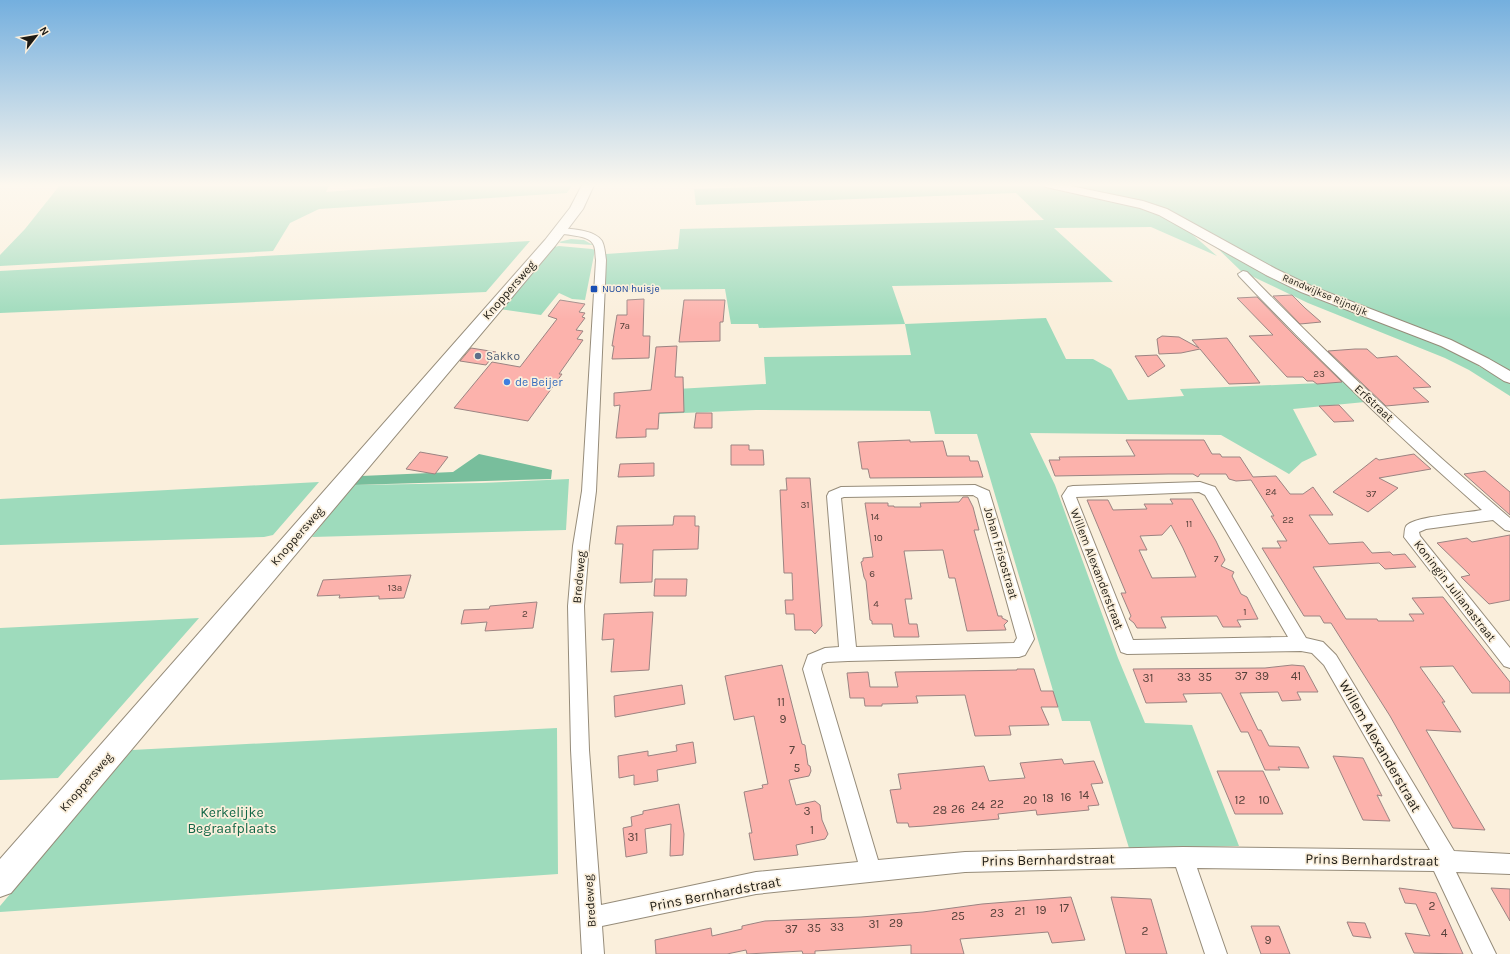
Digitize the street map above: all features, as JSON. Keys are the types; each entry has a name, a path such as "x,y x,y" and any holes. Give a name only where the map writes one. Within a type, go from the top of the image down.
{"main road":[{"name":"Knoppersweg","path":"0,882 560,231"}],"street":[{"name":"Randwijkse Rijndijk","path":"1196,230 1271,272 1306,289 1446,343 1484,362 1510,378"},
{"name":"Bredeweg","path":"560,231 590,236 595,239 598,242 601,260 589,491 581,546 576,606 580,750 593,954"},
{"name":"Erfstraat","path":"1243,274 1302,335 1427,453 1510,526"},
{"name":"Willem Alexanderstraat","path":"1301,644 1210,491 1200,487 1072,490 1069,496 1128,647 1301,644 1316,647 1330,660 1444,861 1485,954"},
{"name":"Johan Frisostraat","path":"848,654 834,496 841,492 975,490 984,496 1026,639 1018,650 826,655 814,660 812,669 871,872"},
{"name":"Koningin Julianastraat","path":"1496,514 1423,524 1412,529 1412,537 1510,661"},
{"name":"Prins Bernhardstraat","path":"591,918 756,883 965,862 1184,857 1444,861 1510,864"},
{"path":"1184,857 1216,954"}],"green space":[{"path":"24,230 286,230 273,251 0,266 0,255"},
{"path":"680,230 1056,230 1113,282 892,286 905,324 759,328 758,324 731,324 725,289 604,290 606,254 678,249"},
{"path":"1157,230 1187,230 1217,256"},
{"path":"1201,230 1510,230 1510,375 1315,290"},
{"path":"571,239 584,240 593,245 559,242"},
{"path":"530,241 486,292 0,313 0,271"},
{"path":"1213,244 1458,354 1510,384 1510,396 1469,370 1445,358 1308,303 1241,271"},
{"path":"559,246 595,250 585,300 572,299 559,293 541,315 499,309 554,247"},
{"path":"1046,318 1066,359 1093,359 1111,369 1128,400 1184,396 1180,389 1345,382 1365,402 1293,409 1317,455 1302,462 1289,474 1221,435 1030,433 1055,485 1118,658 1145,723 1192,725 1239,846 1129,848 1090,721 1062,721 977,434 935,434 930,411 756,410 659,414 658,407 677,389 766,384 764,357 911,355 905,324"},
{"path":"479,454 552,470 551,479 353,485 361,476 453,472"},
{"path":"569,479 566,530 312,537 353,485 481,483"},
{"path":"319,482 273,535 264,537 0,545 0,499"},
{"path":"199,618 58,778 0,780 0,628"},
{"name":"Kerkelijke Begraafplaats","path":"557,728 558,874 0,912 0,906 132,750"}],"building":[{"path":"1292,295 1321,322 1300,324 1273,296"},
{"path":"1257,297 1342,382 1317,384 1313,381 1307,381 1303,377 1287,377 1249,336 1273,335 1237,298"},
{"path":"644,299 643,336 650,336 649,358 612,359 614,346 612,346 617,315 627,315 627,300"},
{"path":"560,300 585,304 579,312 585,313 582,317 585,318 576,330 583,331 577,339 583,340 559,374 562,374 528,421 454,408 492,362 520,367 557,319 548,316"},
{"path":"684,300 725,300 723,322 720,322 720,341 679,342"},
{"path":"1162,336 1179,337 1199,348 1192,340 1227,338 1260,383 1229,384 1200,349 1181,353 1159,354 1157,339"},
{"path":"677,346 675,377 683,377 684,412 659,413 658,429 646,429 646,437 616,438 620,405 614,406 614,393 651,390 656,347"},
{"path":"471,348 496,352 486,365 460,361"},
{"path":"1367,349 1377,358 1397,356 1431,387 1413,388 1429,402 1386,406 1328,351"},
{"path":"1157,355 1165,366 1148,377 1135,356"},
{"path":"1339,405 1354,421 1334,422 1319,406"},
{"path":"696,413 712,413 712,428 694,428"},
{"path":"910,440 910,442 943,441 947,456 969,456 970,461 978,461 983,477 870,478 868,469 862,469 858,442"},
{"path":"1126,440 1204,440 1212,454 1220,454 1222,457 1240,457 1253,477 1276,476 1290,494 1303,494 1313,487 1333,515 1309,515 1329,544 1363,542 1372,553 1390,552 1393,555 1405,554 1416,567 1385,569 1379,563 1313,567 1346,619 1414,621 1409,614 1424,614 1412,598 1443,597 1510,682 1510,693 1472,693 1453,666 1420,667 1445,702 1442,702 1461,732 1426,730 1485,830 1453,828 1390,716 1331,623 1324,623 1320,616 1304,616 1262,548 1281,548 1277,541 1287,541 1271,516 1274,516 1251,480 1236,481 1229,479 1226,474 1200,474 1198,477 1193,474 1055,476 1049,460 1060,460 1059,457 1135,456"},
{"path":"731,445 749,445 749,450 763,450 764,465 731,465"},
{"path":"420,452 448,457 435,474 406,469"},
{"path":"1414,454 1431,469 1379,478 1398,488 1368,512 1333,492 1376,458 1379,460"},
{"path":"654,463 654,476 618,477 620,464"},
{"path":"1485,471 1510,492 1510,515 1464,474"},
{"path":"786,478 810,478 822,626 815,634 811,630 795,630 794,614 786,614 785,600 793,600 792,573 784,573 780,490 787,490"},
{"path":"963,497 968,497 973,507 979,530 974,530 998,616 1002,616 1002,618 1008,621 1004,625 1006,630 967,631 955,578 949,578 943,550 904,551 912,599 905,599 909,624 917,624 919,637 894,637 892,624 872,624 872,621 870,620 866,581 861,562 863,561 863,558 873,557 865,503 888,503 888,506 894,507 921,507 920,503 959,502"},
{"path":"1170,499 1192,499 1225,560 1221,566 1234,572 1232,576 1241,594 1247,597 1258,619 1237,620 1241,627 1223,627 1217,616 1161,617 1166,628 1137,628 1129,619 1131,616 1121,593 1126,593 1087,500 1108,500 1113,510 1147,509 1144,504 1173,504","holes":["1171,525 1196,577 1152,578 1139,550 1147,550 1140,536 1162,535"]},
{"path":"674,516 695,516 695,526 699,526 698,549 653,550 652,582 620,583 623,544 615,544 617,526 673,525"},
{"path":"1510,535 1510,600 1489,604 1461,577 1470,575 1437,543 1467,538 1472,542"},
{"path":"411,575 404,598 379,599 379,596 339,598 340,595 317,596 323,580"},
{"path":"655,579 687,579 686,596 654,596"},
{"path":"537,602 533,628 485,631 487,622 461,624 464,610 489,609 490,606"},
{"path":"653,612 649,670 611,672 614,639 602,640 604,614"},
{"path":"782,665 802,744 805,745 808,765 810,766 811,771 809,776 789,780 796,805 815,801 820,805 822,820 828,834 825,839 796,845 798,855 754,860 749,833 752,833 744,792 763,788 762,785 768,784 754,716 734,720 725,676"},
{"path":"1292,665 1304,666 1318,692 1297,692 1301,700 1282,701 1278,692 1240,693 1258,730 1261,730 1269,746 1299,747 1309,768 1278,767 1280,770 1265,770 1248,732 1241,732 1221,693 1183,694 1187,702 1146,703 1133,669 1265,668"},
{"path":"1034,669 1041,691 1053,691 1058,707 1041,707 1049,725 1009,726 1011,735 975,736 965,695 916,696 918,703 865,706 864,698 850,698 847,673 868,672 870,687 898,687 895,672"},
{"path":"682,685 685,704 615,717 614,696"},
{"path":"693,742 696,763 657,770 658,781 634,785 634,775 619,778 618,756 648,751 648,756 677,751 676,745"},
{"path":"1333,756 1363,758 1382,796 1377,795 1390,821 1363,820"},
{"path":"1062,759 1064,764 1094,761 1103,783 1091,784 1099,805 1088,806 1089,810 1037,815 1036,810 998,814 999,819 924,826 909,827 908,823 897,823 890,790 901,789 898,774 984,766 989,781 1025,778 1020,763"},
{"path":"1217,771 1263,771 1283,814 1235,814"},
{"path":"679,804 684,834 683,855 670,856 671,824 645,829 647,853 626,857 623,828 632,826 631,817 643,814 643,811"},
{"path":"1399,888 1436,893 1463,954 1414,953 1405,933 1430,936 1416,904 1405,903"},
{"path":"1491,888 1510,889 1510,921"},
{"path":"1071,897 1085,940 1052,943 1048,932 960,939 964,954 911,954 911,945 815,951 815,954 803,954 802,951 747,954 746,950 727,954 656,954 655,940 711,928 712,936 742,929 742,926 765,921 861,917 923,912 982,904"},
{"path":"1111,897 1151,899 1167,954 1126,954"},
{"path":"1347,922 1365,923 1371,938 1353,936"},
{"path":"1251,926 1279,926 1290,954 1261,954"}],"place":[{"name":"NUON huisje","path":"594,289"},
{"name":"Sakko","path":"478,356"},
{"name":"de Beijer","path":"507,382"}]}
